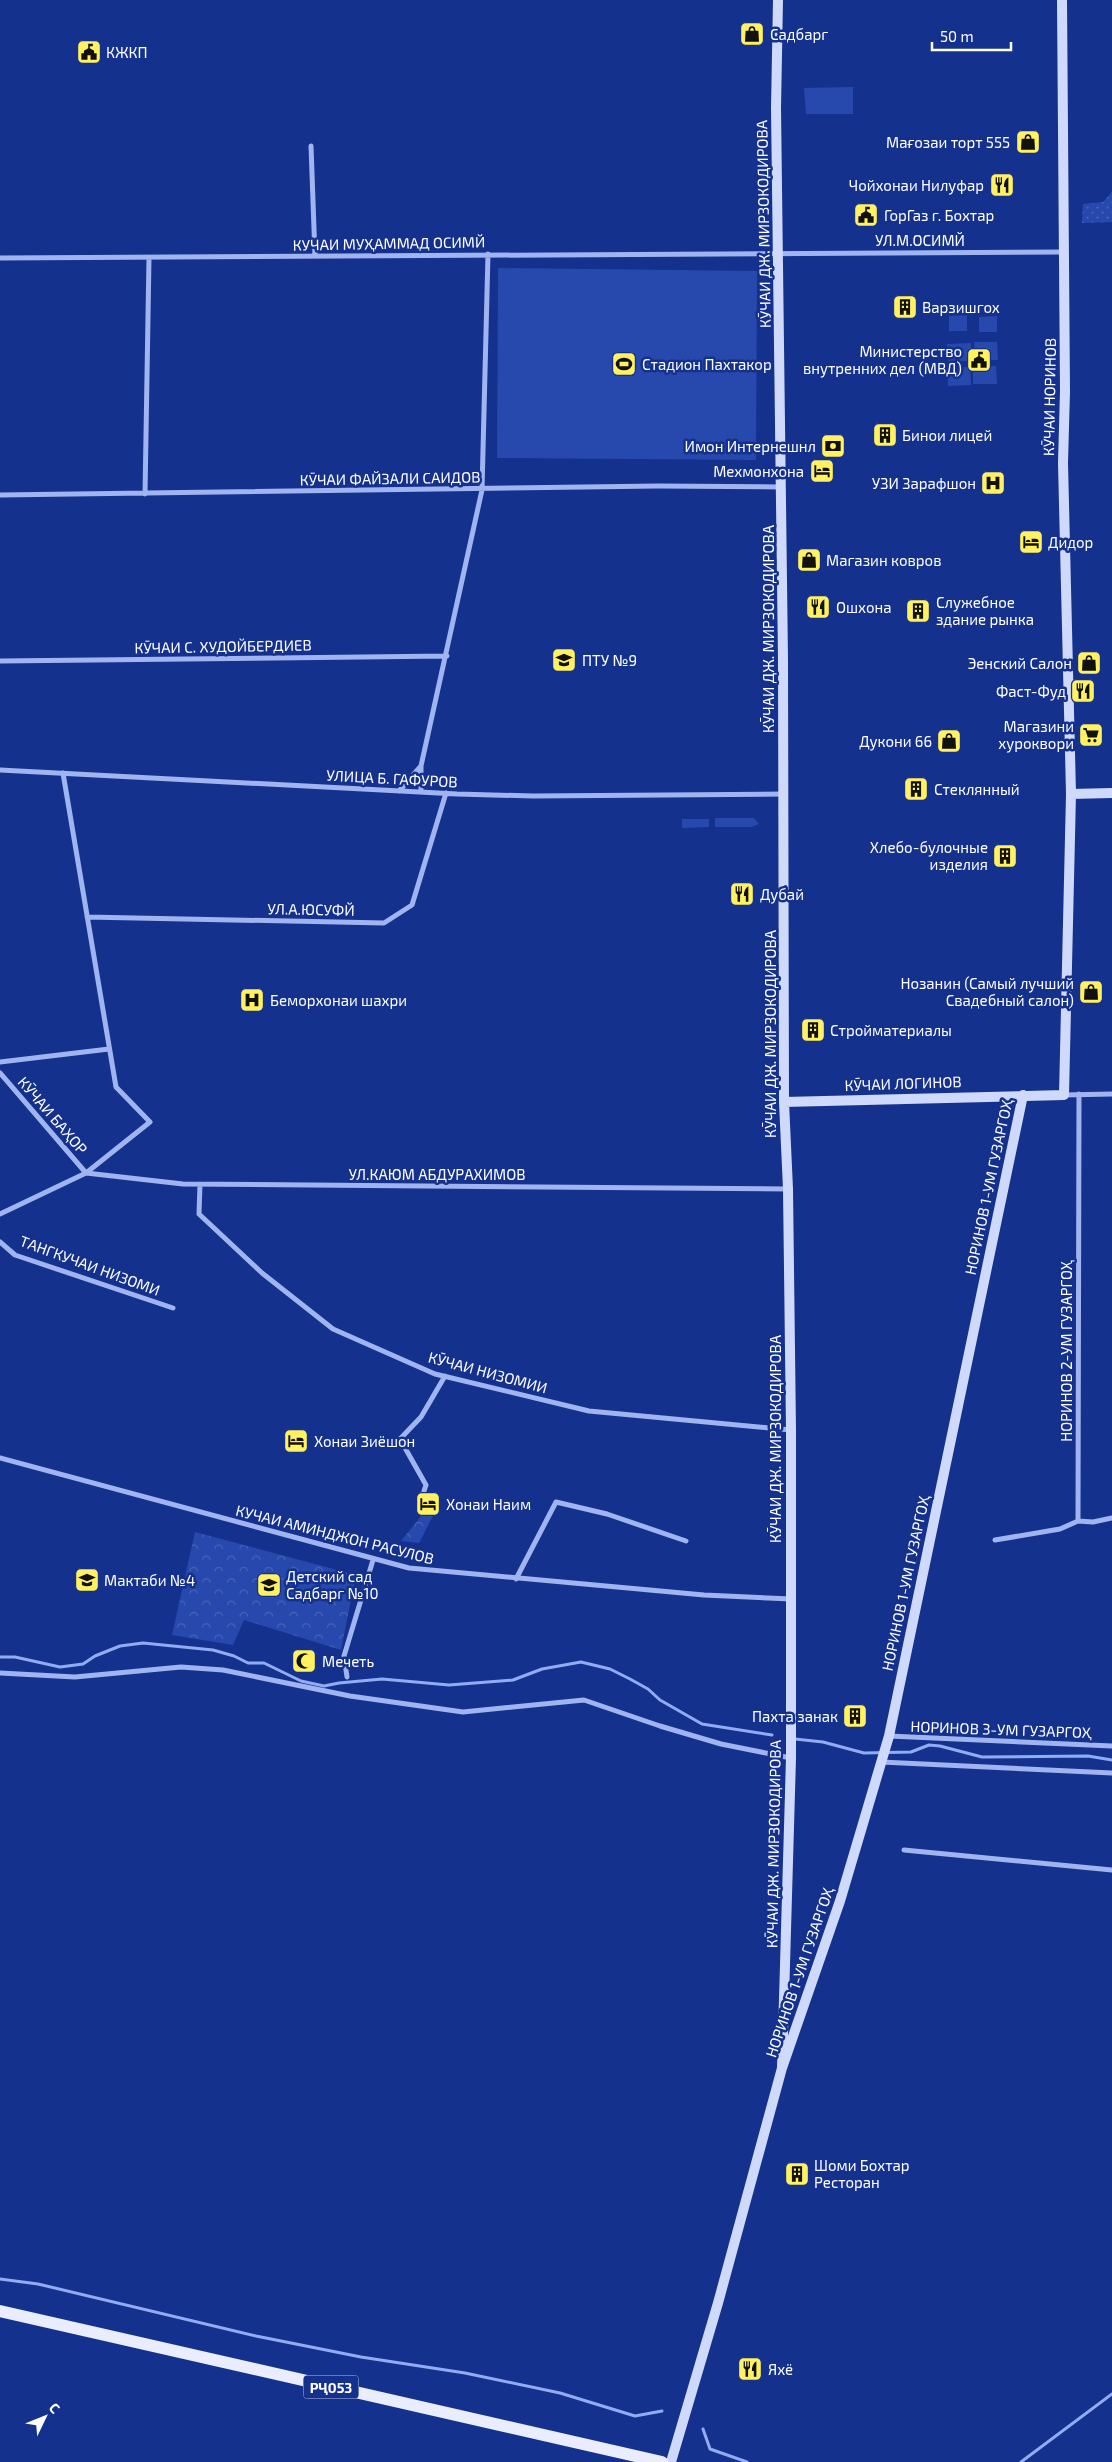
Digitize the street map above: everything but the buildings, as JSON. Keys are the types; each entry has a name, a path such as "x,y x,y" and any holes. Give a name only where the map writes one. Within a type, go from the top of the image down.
{"main road":[{"name":"РҶ053","path":"0,2311 662,2462"}],"street":[{"name":"КӮЧАИ ДЖ. МИРЗОКОДИРОВА","path":"778,0 778,253 784,794 784,1102 788,1189 791,1430 791,1758 782,2068"},
{"name":"КӮЧАИ НОРИНОВ","path":"1062,0 1065,391 1063,463 1071,794 1064,1095"},
{"path":"311,146 315,256"},
{"name":"УЛ.М.ОСИМЙ","path":"778,253 1063,252"},
{"name":"КУЧАИ МУҲАММАД ОСИМЙ","path":"0,258 778,253"},
{"path":"422,791 421,766 447,656 482,490 488,254"},
{"path":"145,494 149,258"},
{"name":"КӮЧАИ ФАЙЗАЛИ САИДОВ","path":"0,495 482,490 658,486 781,487"},
{"name":"КӮЧАИ С. ХУДОЙБЕРДИЕВ","path":"0,661 447,656"},
{"path":"399,791 421,766"},
{"name":"УЛИЦА Б. ГАФУРОВ","path":"0,770 399,791 533,796 784,794"},
{"path":"0,1214 86,1173 150,1122 116,1087 63,773"},
{"name":"УЛ.А.ЮСУФЙ","path":"87,917 384,923 412,905 446,793"},
{"path":"1071,794 1112,793"},
{"path":"0,1062 109,1049"},
{"name":"КӮЧАИ БАҲОР","path":"0,1073 86,1173"},
{"name":"НОРИНОВ 2-УМ ГУЗАРГОҲ","path":"1078,1521 1079,1094"},
{"path":"1064,1095 1112,1094"},
{"name":"НОРИНОВ 1-УМ ГУЗАРГОҲ","path":"782,2068 840,1901 887,1741 1023,1095"},
{"name":"КӮЧАИ ЛОГИНОВ","path":"784,1102 1064,1095"},
{"name":"УЛ.КАЮМ АБДУРАХИМОВ","path":"86,1173 200,1184 788,1189"},
{"name":"КӮЧАИ НИЗОМИИ","path":"200,1184 199,1214 262,1273 333,1329 434,1374 589,1410 791,1430"},
{"name":"ТАНГКУЧАИ НИЗОМИ","path":"0,1242 15,1255 173,1308"},
{"path":"424,1491 426,1485 400,1439 421,1417 444,1376"},
{"name":"КУЧАИ АМИНДЖОН РАСУЛОВ","path":"0,1458 373,1560 426,1572 704,1595 773,1600 790,1599"},
{"path":"516,1579 556,1502 607,1514 686,1540"},
{"path":"995,1540 1060,1529 1078,1521 1093,1522 1112,1518"},
{"path":"347,1678 344,1656 373,1560"},
{"path":"0,1673 75,1677 181,1667 223,1670 350,1696 463,1712 584,1700 660,1726 721,1744 791,1758"},
{"name":"НОРИНОВ 3-УМ ГУЗАРГОҲ","path":"887,1741 1112,1746"},
{"path":"881,1760 1112,1773"},
{"path":"904,1850 1112,1870"},
{"path":"671,2462 718,2303 782,2068"}],"green space":[{"path":"853,87 853,114 806,114 804,88"},
{"path":"1112,192 1112,222 1082,223 1083,204 1103,202"},
{"path":"498,268 757,271 756,460 497,458"},
{"path":"967,315 967,331 949,331 949,316"},
{"path":"997,316 997,332 979,332 979,317"},
{"path":"974,342 997,342 998,360 975,360"},
{"path":"971,343 971,361 948,361 947,344"},
{"path":"996,366 997,384 973,384 973,367"},
{"path":"970,367 971,385 948,386 947,368"},
{"path":"715,818 754,818 759,824 751,827 715,827"},
{"path":"682,819 709,819 709,827 682,828"},
{"path":"422,1515 433,1516 419,1543 401,1541"},
{"path":"195,1532 356,1575 341,1650 244,1620 233,1645 172,1635"}],"waterway":[{"path":"0,1657 15,1657 60,1667 83,1664 95,1656 120,1646 143,1643 213,1650 234,1656 248,1663 264,1663 301,1681 324,1686 382,1679 449,1685 513,1680 542,1669 581,1662 610,1669 630,1679 648,1689 660,1700 702,1724 772,1735"},
{"path":"795,1739 823,1742 864,1753 911,1752 929,1745 982,1757 1088,1756 1112,1760"},
{"path":"0,2279 38,2284 256,2336 361,2357 465,2373 560,2393 635,2416 662,2411"},
{"path":"1021,2462 1112,2394"},
{"path":"703,2429 710,2449 747,2462"}],"place":[{"name":"Садбарг","path":"752,34"},
{"name":"КЖКП","path":"89,52"},
{"name":"Мағозаи торт 555","path":"1028,142"},
{"name":"Чойхонаи Нилуфар","path":"1002,185"},
{"name":"ГорГаз г. Бохтар","path":"866,215"},
{"name":"Варзишгох","path":"905,307"},
{"name":"Министерство внутренних дел (МВД)","path":"979,360"},
{"name":"Стадион Пахтакор","path":"624,364"},
{"name":"Бинои лицей","path":"885,435"},
{"name":"Имон Интернешнл","path":"833,446"},
{"name":"Мехмонхона","path":"822,471"},
{"name":"УЗИ Зарафшон","path":"993,483"},
{"name":"Дидор","path":"1031,542"},
{"name":"Магазин ковров","path":"809,560"},
{"name":"Ошхона","path":"818,607"},
{"name":"Служебное здание рынка","path":"918,611"},
{"name":"ПТУ №9","path":"564,660"},
{"name":"Эенский Салон","path":"1089,663"},
{"name":"Фаст-Фуд","path":"1083,691"},
{"name":"Магазини хуроквори","path":"1091,735"},
{"name":"Дукони 66","path":"949,741"},
{"name":"Стеклянный","path":"916,789"},
{"name":"Хлебо-булочные изделия","path":"1005,856"},
{"name":"Дубай","path":"742,894"},
{"name":"Нозанин (Самый лучший Свадебный салон)","path":"1091,992"},
{"name":"Беморхонаи шахри","path":"252,1000"},
{"name":"Стройматериалы","path":"813,1030"},
{"name":"Хонаи Зиёшон","path":"296,1441"},
{"name":"Хонаи Наим","path":"428,1504"},
{"name":"Мактаби №4","path":"87,1580"},
{"name":"Детский сад Садбарг №10","path":"269,1585"},
{"name":"Мечеть","path":"304,1661"},
{"name":"Пахта занак","path":"855,1716"},
{"name":"Шоми Бохтар Ресторан","path":"797,2174"},
{"name":"Яхё","path":"750,2369"}]}
